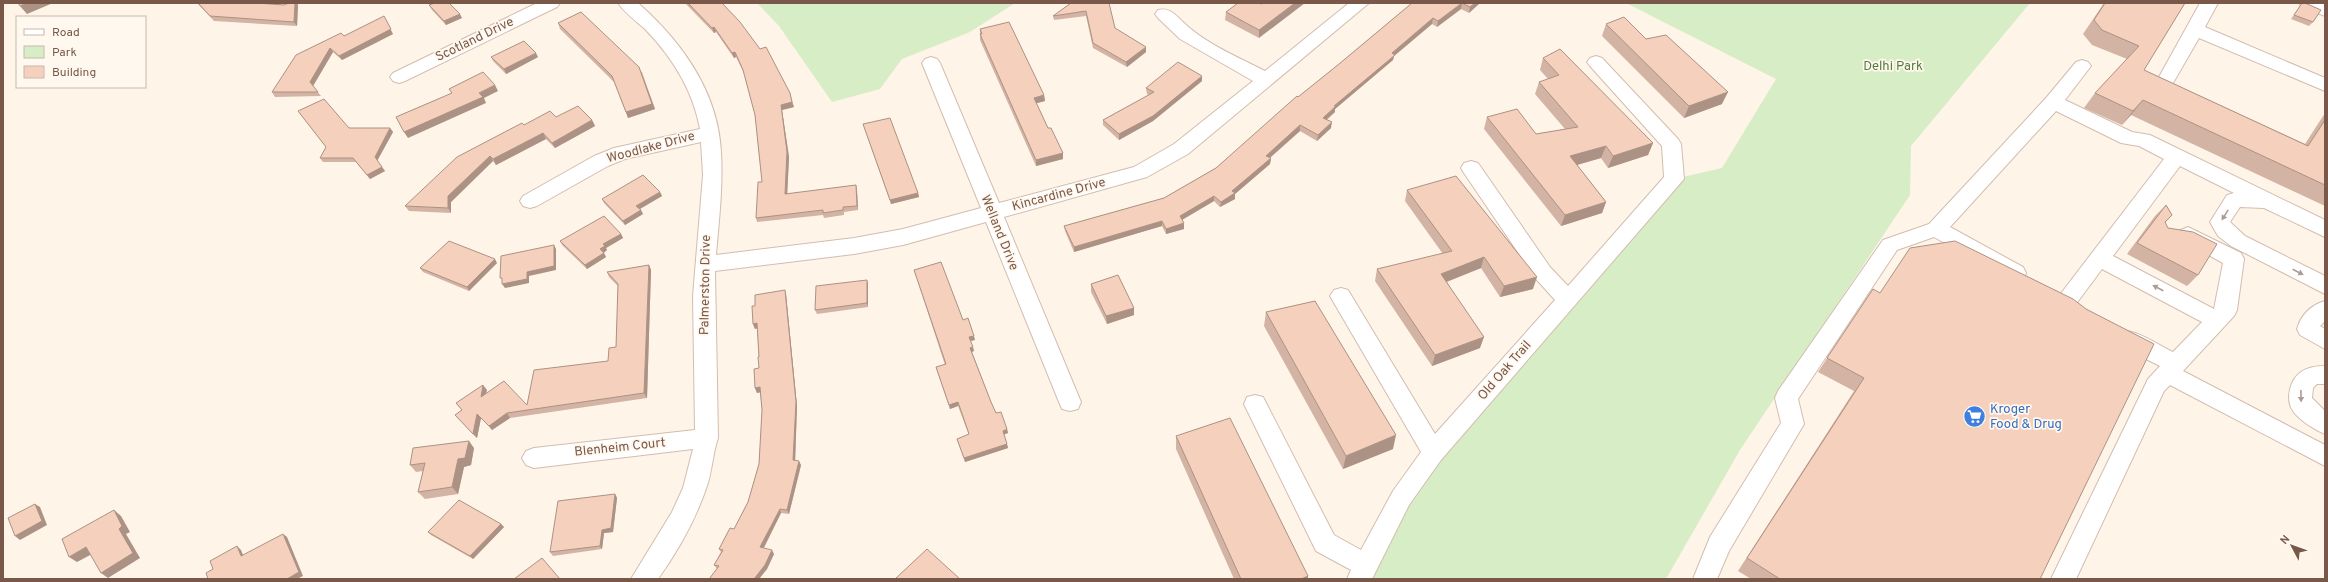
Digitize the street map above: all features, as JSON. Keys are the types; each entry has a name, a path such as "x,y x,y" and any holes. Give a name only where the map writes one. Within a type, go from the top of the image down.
{"street":[{"name":"Scotland Drive","path":"399,77 551,3"},
{"name":"Palmerston Drive","path":"627,3 651,24 680,60 703,105 710,133 712,168 705,264 707,438 695,488 684,517 661,555 643,579"},
{"name":"Kincardine Drive","path":"705,264 854,246 903,237 1116,180 1162,161 1181,149 1360,3"},
{"path":"2163,86 2209,3"},
{"path":"2308,3 2325,10"},
{"path":"1164,14 1186,35 1266,80"},
{"path":"2194,29 2325,85"},
{"name":"Old Oak Trail","path":"1362,572 1401,498 1433,453 1674,179 1671,144 1596,62"},
{"name":"Welland Drive","path":"931,63 991,214 1070,402"},
{"path":"1705,579 1719,545 1793,424 1786,398 1890,245 1936,229 2053,102 2082,66"},
{"path":"2053,102 2128,138 2143,140 2325,229"},
{"name":"Woodlake Drive","path":"530,201 601,161 621,153 710,133"},
{"path":"2082,316 2058,296 2099,258 2177,156"},
{"path":"1472,168 1543,273 1568,300"},
{"path":"2282,208 2253,198 2234,200 2220,222 2225,231 2238,241 2325,286"},
{"path":"1936,229 2030,280"},
{"path":"2063,579 2156,385 2226,310 2234,258 2188,235 2166,234"},
{"path":"2099,258 2179,291 2217,320"},
{"path":"1341,296 1417,422 1433,453"},
{"path":"2325,309 2316,315 2309,323 2308,329 2325,340"},
{"path":"2108,330 2171,368 2325,456"},
{"path":"2325,375 2315,374 2304,382 2299,393 2301,405 2325,424"},
{"path":"1255,404 1325,543 1362,572"},
{"name":"Blenheim Court","path":"534,458 707,438"}],"green space":[{"path":"757,3 1015,3 970,32 902,59 880,89 832,102 779,26"},
{"name":"Delhi Park","path":"1626,3 2030,3 1911,146 1910,195 1740,450 1666,579 1359,579 1401,498 1674,179 1722,168 1776,79"}],"building":[{"path":"18,3 26,3 20,6"},
{"path":"198,3 257,3 284,5 295,3 294,22 210,16"},
{"path":"435,3 449,3 460,14 444,21 429,5"},
{"path":"688,3 722,3 740,22 760,49 766,47 790,93 792,102 781,105 787,152 785,194 856,185 857,206 843,207 843,210 823,213 823,210 756,218 758,182 762,182 755,115 743,70 735,52 732,53 714,27 712,28"},
{"path":"1071,3 1109,3 1115,28 1146,47 1126,62 1093,43 1086,11 1053,16"},
{"path":"1238,3 1295,3 1259,30 1226,12"},
{"path":"1412,3 1462,3 1438,21 1433,18 1392,53 1395,55 1334,106 1336,106 1323,118 1332,122 1318,135 1300,125 1266,156 1271,158 1232,191 1235,193 1221,202 1214,196 1180,216 1184,223 1166,229 1162,221 1074,247 1064,226 1164,198 1216,168 1297,96 1298,97 1339,64"},
{"path":"1462,3 1475,3 1470,7"},
{"path":"2105,3 2185,3 2144,70 2308,146 2325,120 2325,185 2143,100 2133,111 2095,93 2139,46 2102,30 2094,20"},
{"path":"2302,3 2321,10 2313,22 2294,15"},
{"path":"581,12 639,67 652,104 626,112 612,76 558,23"},
{"path":"384,16 391,29 339,56 330,48 310,82 318,92 272,92 296,55 341,33 344,36"},
{"path":"1624,17 1646,39 1666,35 1728,92 1689,106 1606,24"},
{"path":"1009,22 1044,95 1034,98 1048,128 1051,128 1063,153 1036,160 980,34 982,34 980,29"},
{"path":"524,41 536,53 504,69 491,57"},
{"path":"1560,49 1653,143 1613,156 1606,146 1570,156 1606,202 1565,215 1487,117 1517,109 1536,134 1578,127 1539,82 1559,75 1543,58"},
{"path":"1178,62 1202,76 1153,116 1119,134 1103,120 1154,92 1146,88"},
{"path":"483,72 495,85 479,93 483,97 404,132 396,117 452,93 449,89"},
{"path":"324,99 349,128 390,128 375,157 382,167 367,175 353,158 320,158 326,147 298,111"},
{"path":"578,106 592,120 552,143 543,133 493,159 490,156 448,196 448,208 405,206 457,157 522,123 524,125 550,111 556,117"},
{"path":"890,118 918,193 890,200 863,124"},
{"path":"643,175 660,192 636,206 641,210 623,221 602,199"},
{"path":"1456,176 1537,277 1504,286 1484,257 1441,274 1484,337 1435,355 1377,269 1452,251 1407,190"},
{"path":"2166,205 2172,215 2165,222 2168,228 2193,232 2217,244 2198,275 2137,243"},
{"path":"604,216 621,234 603,244 605,246 600,249 604,253 585,265 560,241"},
{"path":"449,241 495,259 467,287 420,268"},
{"name":"Kroger Food & Drug","path":"1955,241 2073,299 2086,309 2154,344 2040,579 1780,579 1747,558 1864,378 1827,358 1873,289 1880,293 1910,248"},
{"path":"554,245 554,266 527,272 527,279 502,284 502,278 500,278 501,256"},
{"path":"941,262 963,320 968,318 974,336 969,337 973,347 970,348 991,402 996,413 1001,412 1007,429 1003,431 1007,444 964,458 957,439 969,434 958,402 949,405 936,367 946,364 914,270"},
{"path":"649,265 644,393 507,413 489,426 477,414 473,434 455,415 462,410 456,403 483,385 481,397 504,381 527,405 534,370 608,361 609,348 616,347 618,284 607,272"},
{"path":"1118,275 1134,308 1106,316 1091,284"},
{"path":"867,280 867,303 815,310 816,286"},
{"path":"785,290 796,402 793,460 799,461 787,510 780,509 760,547 772,550 765,565 754,579 709,579 719,566 714,565 723,550 719,549 730,528 734,529 748,502 759,464 762,410 760,387 755,388 754,369 759,368 759,357 757,323 753,324 752,306 755,306 755,295"},
{"path":"1315,301 1396,435 1346,456 1266,312"},
{"path":"1230,418 1308,576 1301,579 1241,579 1176,436"},
{"path":"469,441 465,458 458,459 452,487 418,492 425,463 410,465 413,448"},
{"path":"615,494 611,528 602,530 600,546 550,552 558,501"},
{"path":"459,500 501,524 470,556 428,532"},
{"path":"35,504 42,521 15,536 8,518"},
{"path":"114,510 122,526 119,529 133,553 101,573 86,547 69,557 62,539"},
{"path":"283,534 299,572 287,579 208,579 206,573 213,569 210,561 237,546 241,556"},
{"path":"927,549 960,579 895,579"},
{"path":"542,558 560,579 514,579"}],"place":[{"name":"Kroger Food & Drug","path":"1974,417"}]}
